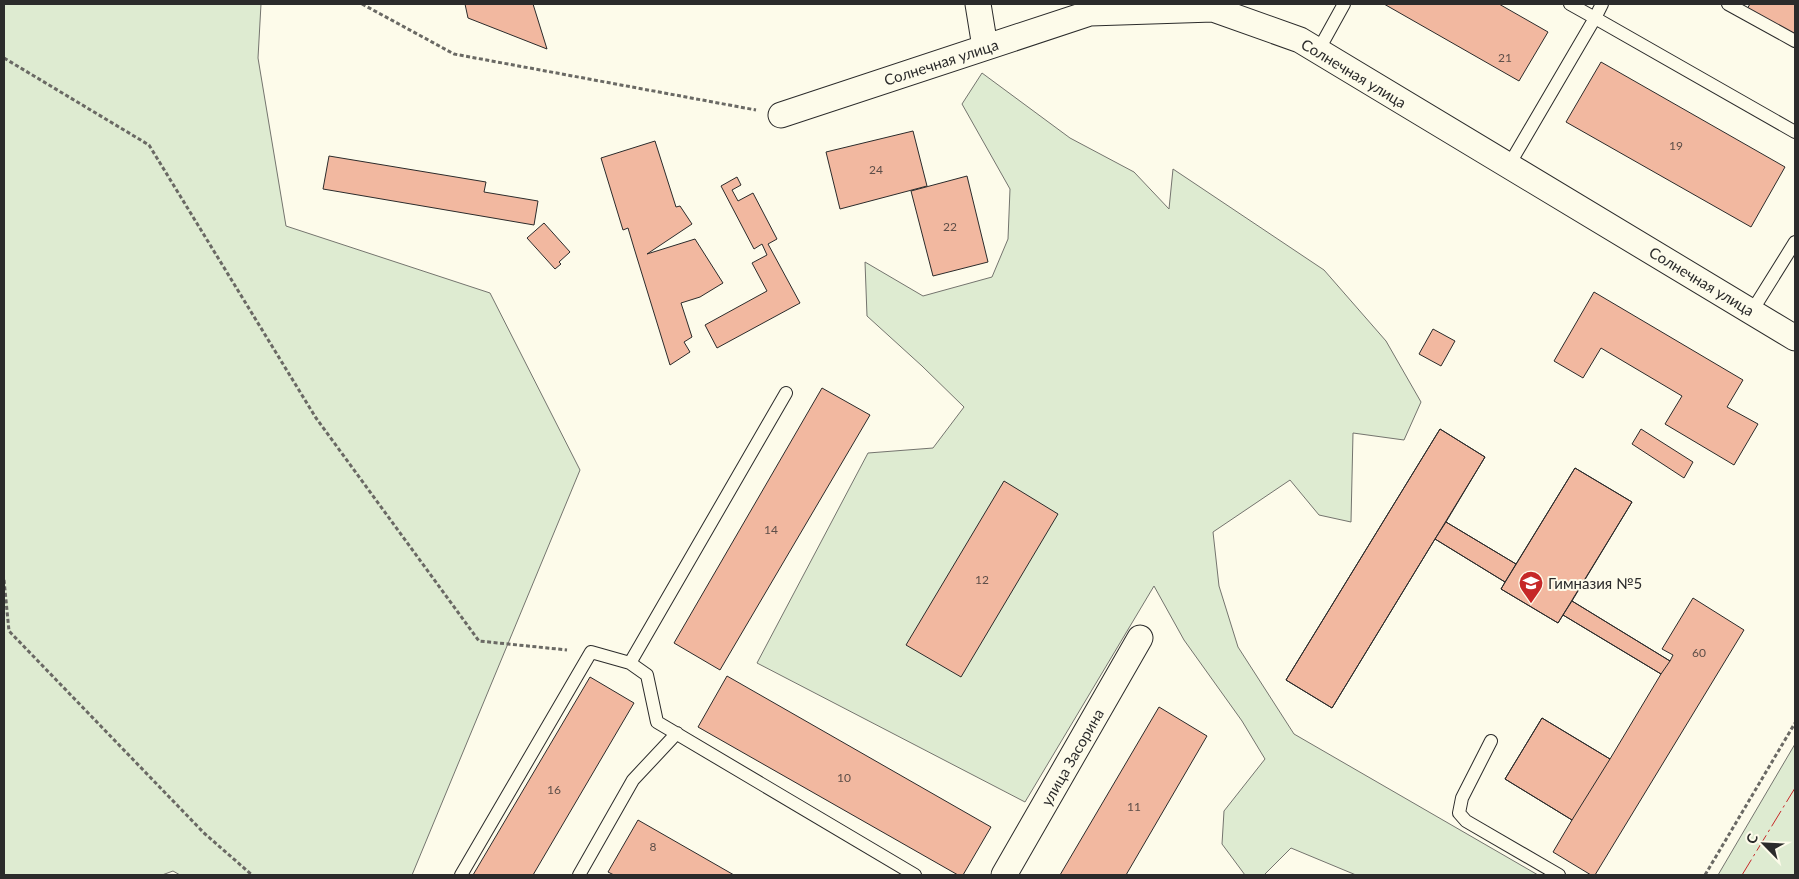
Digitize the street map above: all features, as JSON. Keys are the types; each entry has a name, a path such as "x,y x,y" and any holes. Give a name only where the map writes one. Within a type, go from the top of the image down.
{"street":[{"path":"978,4 985,47"},
{"name":"Солнечная улица","path":"781,115 985,47 1092,8 1213,9 1300,40 1318,50 1795,338"},
{"name":"улица Засорина","path":"1004,875 1140,638"}],"lane":[{"path":"1318,50 1344,4"},
{"path":"1570,4 1795,132"},
{"path":"1509,165 1602,4"},
{"path":"1728,4 1795,42"},
{"path":"1752,311 1795,242"},
{"path":"630,663 786,393"},
{"path":"461,875 591,652 630,663 647,675 657,722 915,875"},
{"path":"579,875 633,780 677,733"},
{"path":"1491,740 1462,798 1459,813 1466,821 1559,875"}],"path":[{"path":"362,4 454,54 781,115"},
{"path":"4,58 149,145 316,418 479,641 591,652"},
{"path":"4,580 9,631 204,833 252,875"},
{"path":"1705,875 1795,723"}],"green space":[{"path":"4,4 261,4 258,58 286,226 490,293 580,470 412,875 180,875 173,871 162,875 4,875"},
{"path":"982,73 1070,138 1134,172 1169,209 1173,169 1324,270 1386,341 1421,402 1404,440 1353,433 1351,522 1319,515 1290,480 1213,532 1219,586 1238,647 1294,734 1538,875 1356,875 1291,848 1264,875 1245,875 1222,844 1224,811 1265,759 1242,721 1184,640 1154,586 1025,802 757,663 868,453 933,448 964,407 867,316 865,262 923,296 992,277 1008,239 1010,189 962,104"},
{"path":"1795,744 1795,875 1718,875"}],"building":[{"path":"465,4 533,4 547,49 468,18"},
{"path":"1384,4 1499,4 1548,32 1519,81"},
{"path":"1750,4 1795,4 1795,34 1747,9"},
{"path":"1601,62 1785,167 1751,227 1566,122"},
{"path":"913,131 927,186 840,209 826,152"},
{"path":"655,141 676,207 680,206 692,224 647,254 695,239 723,283 700,297 681,303 692,337 684,342 690,352 670,365 628,228 623,230 601,158"},
{"path":"329,156 486,182 484,192 538,201 534,225 323,189"},
{"path":"967,176 988,262 933,276 911,191"},
{"path":"737,177 741,185 732,190 738,201 753,193 777,239 768,244 800,303 717,348 705,325 767,291 752,263 767,255 762,244 754,249 721,186"},
{"path":"544,223 570,252 559,262 561,264 555,269 527,238"},
{"path":"1594,292 1743,380 1727,407 1758,424 1734,465 1665,424 1682,396 1601,348 1583,378 1554,361"},
{"path":"1433,329 1455,341 1441,366 1419,354"},
{"path":"822,388 870,415 720,670 674,643"},
{"path":"1440,429 1485,457 1332,708 1286,680"},
{"path":"1440,429 1485,457 1446,522 1516,564 1575,468 1632,502 1572,601 1670,661 1673,655 1662,649 1693,598 1744,630 1595,875 1591,875 1553,852 1572,820 1505,779 1542,718 1610,759 1661,674 1563,615 1558,623 1501,589 1505,582 1435,539 1332,708 1286,680"},
{"path":"1641,429 1693,462 1684,478 1632,444"},
{"path":"1575,468 1632,502 1558,623 1501,589"},
{"path":"1004,481 1058,514 961,677 906,645"},
{"path":"1446,522 1516,564 1505,582 1435,539"},
{"path":"1572,601 1670,661 1661,674 1563,615"},
{"path":"727,676 991,827 963,875 958,875 698,727"},
{"path":"590,677 634,703 533,875 473,875"},
{"path":"1159,707 1207,736 1126,875 1060,875"},
{"path":"1542,718 1610,759 1572,820 1505,779"},
{"path":"638,820 734,875 614,875 608,872"}],"power":[{"path":"1742,875 1795,788"}],"place":[{"name":"Гимназия №5","path":"1531,604"}]}
